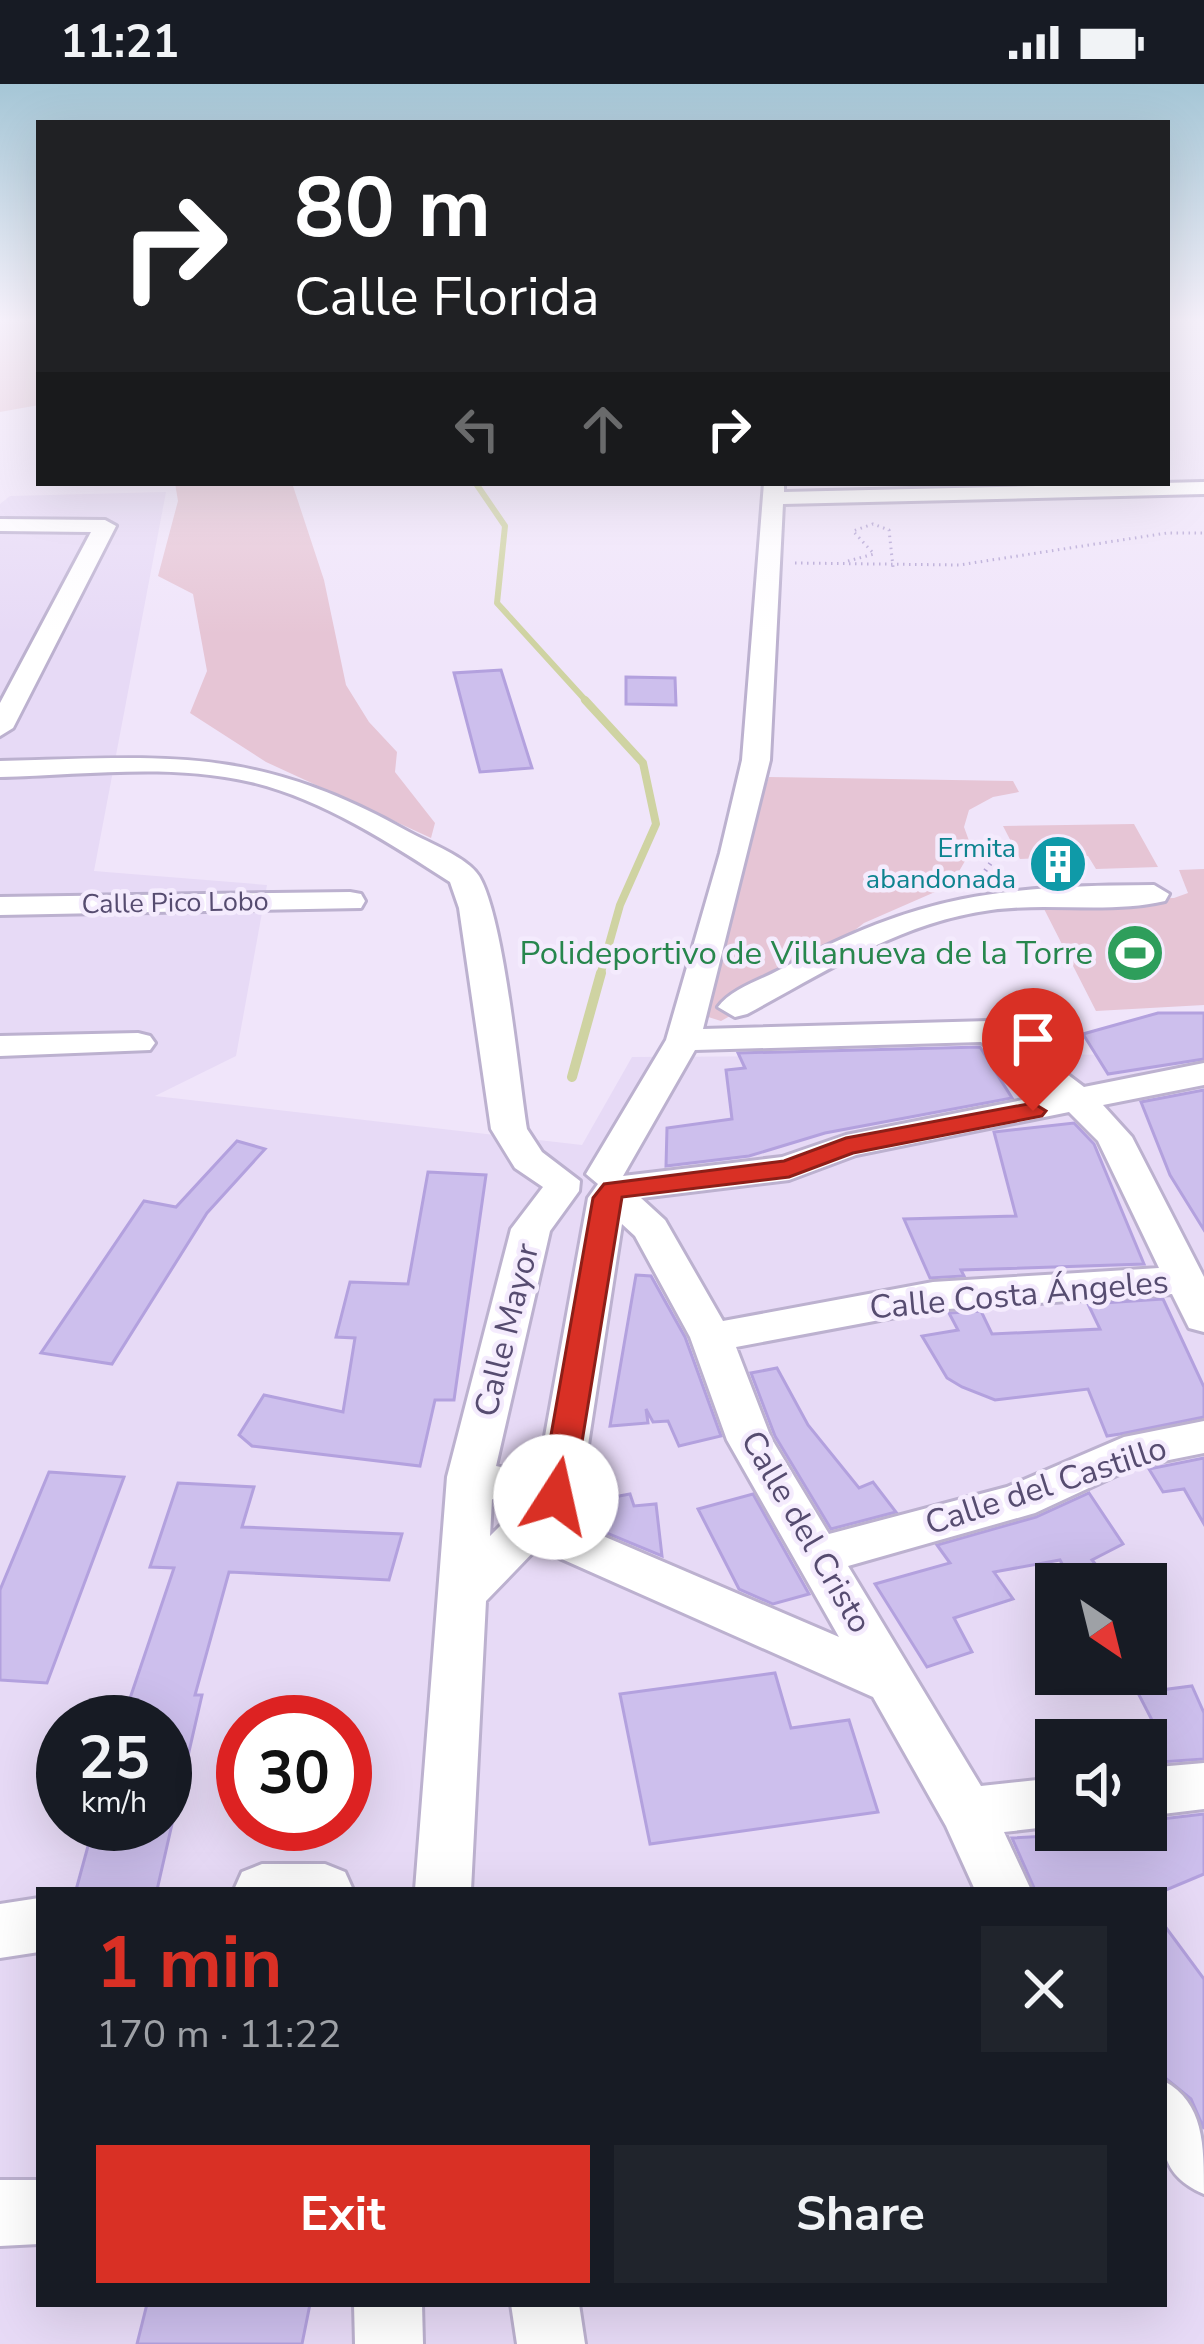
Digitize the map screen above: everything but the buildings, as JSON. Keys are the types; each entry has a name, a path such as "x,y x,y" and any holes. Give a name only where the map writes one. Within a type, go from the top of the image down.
{"street":[{"path":"466,1591 548,1506 609,1189 686,1025 756,760 774,490 1204,488"},
{"path":"0,525 101,524 104,529 0,728"},
{"path":"0,769 202,767 250,773 402,841 464,877 475,908 509,1129 528,1160 561,1186 580,1171 609,1189 789,1168 846,1146 1204,1074"},
{"path":"686,1025 744,1006 901,922 976,905 1058,895 1154,894"},
{"name":"Calle Pico Lobo","path":"0,906 350,901"},
{"path":"686,1025 989,1031 1080,1102 1114,1137 1204,1318"},
{"path":"0,1046 138,1043"},
{"name":"Calle Mayor","path":"443,1887 470,1477 532,1229 561,1186"},
{"name":"Calle del Cristo","path":"609,1189 651,1228 711,1336 749,1440 967,1811 1003,1887"},
{"name":"Calle Costa Ángeles","path":"711,1336 933,1296 1185,1280"},
{"name":"Calle del Castillo","path":"820,1555 1019,1501 1124,1453 1204,1437"},
{"path":"470,1477 548,1506 572,1543 893,1683"},
{"path":"1167,1790 1204,1786"},
{"path":"967,1811 1035,1804"},
{"path":"0,1931 36,1925"},
{"path":"1167,2116 1204,2162"},
{"path":"0,2213 36,2212"},
{"path":"388,2307 389,2344"},
{"path":"545,2307 551,2344"}],"path":[{"path":"823,564 874,554 853,531 873,524 889,530 893,567"},
{"path":"767,563 959,565 1167,533 1204,533"}],"shaded area":[{"path":"176,486 293,486 324,580 346,685 369,722 397,752 395,772 435,823 431,838 266,762 190,713 207,671 193,594 158,576 178,501"},
{"path":"166,492 94,871 267,885 236,1056 155,1096 582,1145 632,1057 1204,1054 1204,2344 0,2344 0,504 10,496"},
{"path":"769,777 1013,781 1019,792 993,797 969,810 964,827 972,849 951,885 864,923 779,989 721,1021 689,1011"},
{"path":"1134,824 1158,867 1096,869 1088,856 1020,859 1003,826"},
{"name":"Polideportivo de Villanueva de la Torre","path":"1204,869 1204,1005 1096,1011 1040,901 1174,898 1188,893 1179,870"}],"waterway":[{"path":"478,486 505,526 497,603 588,703"},
{"path":"585,700 643,763 656,824 620,905 600,976"},
{"path":"572,1077 601,973"}],"place":[{"name":"Ermita abandonada","path":"1058,864"},
{"name":"Polideportivo de Villanueva de la Torre","path":"1135,953"}],"route":[{"path":"556,1497 607,1198 614,1190 789,1168 846,1146 1033,1111"}]}
